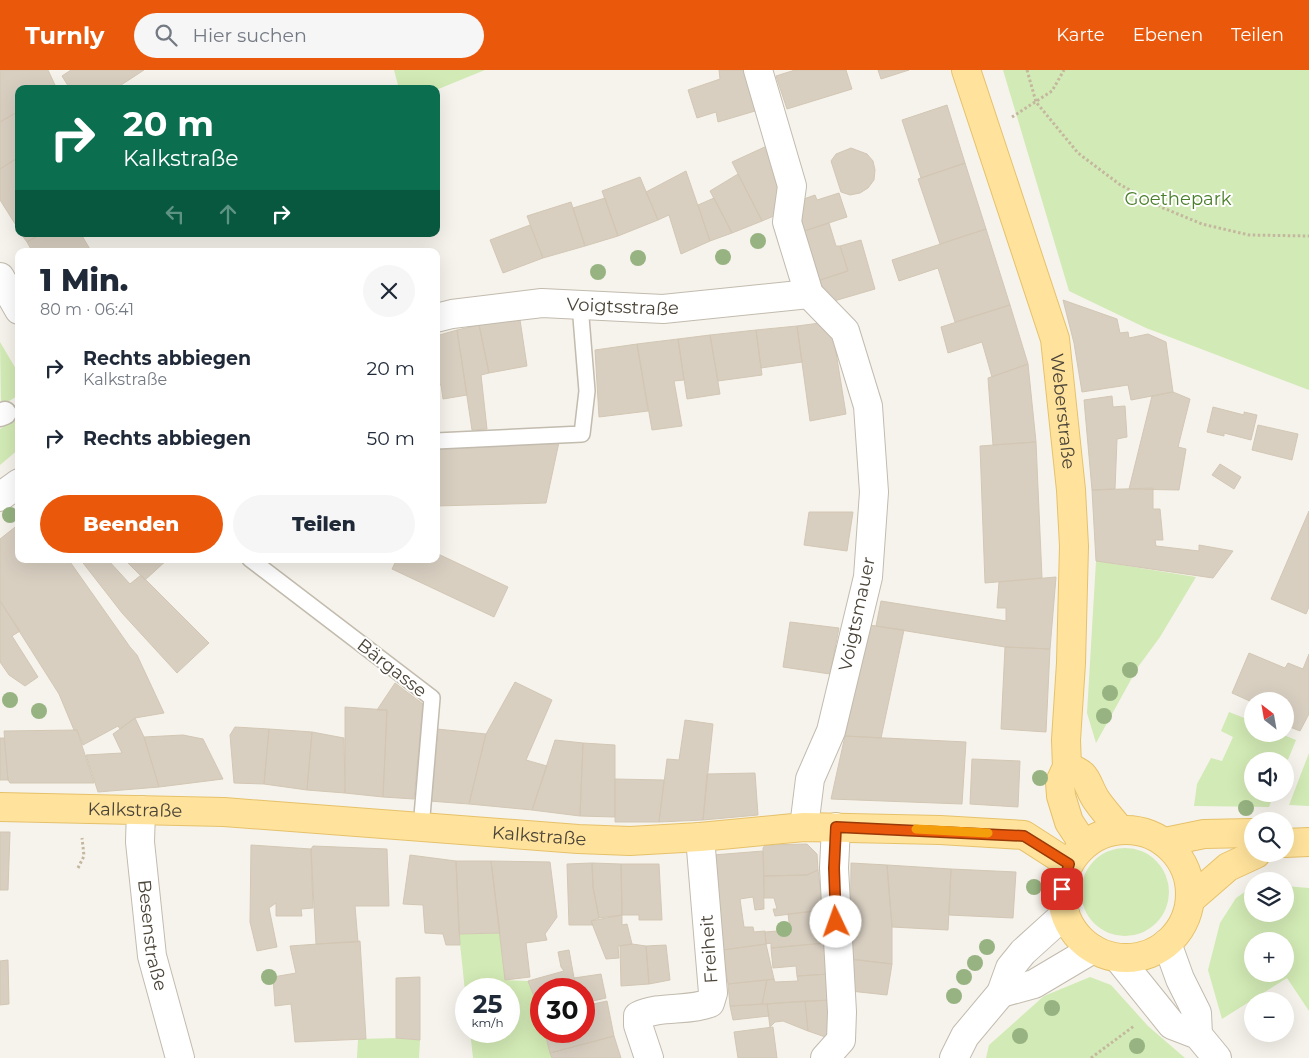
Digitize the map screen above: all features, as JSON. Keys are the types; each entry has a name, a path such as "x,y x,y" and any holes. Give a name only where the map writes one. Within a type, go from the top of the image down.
{"main road":[{"name":"Weberstraße","path":"966,70 1055,339 1071,490 1074,546 1071,663 1066,740 1067,767 1060,782 1063,809 1076,855"},
{"path":"1067,767 1078,770 1085,776 1095,798 1120,830"},
{"name":"Kalkstraße","path":"0,807 224,812 421,828 630,841 700,837 804,826 836,827 1024,836 1076,855"},
{"path":"1120,830 1144,832 1165,842 1180,858 1185,868 1189,878 1190,900 1180,928 1167,943 1144,956 1105,953 1076,934 1065,914 1062,889 1076,855 1101,834 1120,830"},
{"path":"1165,842 1204,834 1244,833"},
{"path":"1294,843 1309,842"},
{"path":"1190,900 1228,867 1244,860"}],"street":[{"path":"758,70 792,186 787,222 809,294"},
{"path":"0,276 15,303"},
{"name":"Voigtsstraße","path":"440,317 542,303 663,309 809,294"},
{"name":"Voigtsmauer","path":"804,826 810,779 831,731 868,577 874,492 868,406 845,331 809,294"},
{"path":"0,497 15,486"},
{"name":"Besenstraße","path":"141,810 140,842 150,940 155,971 180,1058"},
{"path":"825,1058 841,1040 842,1012 834,868 836,827"},
{"name":"Freiheit","path":"649,1058 638,1025 638,1016 648,1012 701,1006 710,1003 712,993 700,837"},
{"path":"954,1058 965,1036 1001,992 1010,968 1022,952 1065,914"},
{"path":"1167,943 1180,979 1197,1013 1198,1035"},
{"path":"1001,992 1034,984 1105,953 1159,1008 1172,1025 1198,1035 1217,1058"}],"lane":[{"path":"440,441 582,434 587,391 580,305"},
{"name":"Bärgasse","path":"255,563 432,698 421,828"}],"path":[{"path":"1027,70 1036,102 1078,153 1119,184 1160,207 1202,224 1249,235 1309,236"},
{"path":"987,132 1052,91 1064,70"},
{"path":"78,868 84,856 83,844"},
{"path":"1091,1058 1159,1008"},
{"path":"1098,1053 1100,1058"}],"green space":[{"path":"394,70 485,70 440,88 440,85 398,85"},
{"name":"Goethepark","path":"1003,70 1309,70 1309,390 1146,328 1069,291"},
{"path":"0,342 15,367 15,397 1,406"},
{"path":"15,420 15,452 0,465 0,429"},
{"path":"1096,561 1196,577 1160,637 1138,667 1096,743 1087,713"},
{"path":"1229,712 1244,718 1244,742 1294,742 1294,739 1296,740 1291,752 1244,752 1244,802 1271,802 1269,807 1194,806 1197,784 1211,758 1222,761 1233,737 1221,731"},
{"path":"1309,753 1309,806 1289,805 1290,802 1294,802 1294,792"},
{"path":"1116,848 1134,848 1150,855 1162,867 1169,883 1169,901 1162,917 1150,929 1134,936 1116,936 1100,929 1088,917 1081,901 1081,883 1088,867 1100,855"},
{"path":"1294,887 1309,888 1309,1011 1290,982 1294,982 1294,932 1244,932 1244,982 1281,982 1265,992 1244,992 1244,1005 1222,1019 1208,970 1220,923 1236,898 1244,892 1244,922 1294,922"},
{"path":"500,933 505,978 464,978 459,934"},
{"path":"1090,977 1111,985 1148,1026 1185,1058 986,1058 989,1045 1044,996"},
{"path":"520,981 528,981 530,986 530,1043 548,1043 552,1058 473,1058 471,1043 520,1043"},
{"path":"396,1038 420,1040 419,1058 357,1058 358,1039"}],"building":[{"path":"0,70 48,70 55,85 15,85 15,113 0,122"},
{"path":"71,70 144,70 121,85 68,85 62,76"},
{"path":"719,70 746,70 755,111 718,122 716,112 697,118 688,90 720,79"},
{"path":"795,70 846,70 852,89 787,109 776,76"},
{"path":"878,70 909,70 881,79"},
{"path":"947,105 965,163 921,178 902,120"},
{"path":"15,113 15,160 0,169 0,122"},
{"path":"769,145 785,202 781,213 762,221 732,162"},
{"path":"851,148 867,154 873,161 875,170 874,180 868,188 860,193 850,195 841,192 831,161 836,154"},
{"path":"15,160 15,224 0,200 0,169"},
{"path":"965,163 986,229 940,244 918,179"},
{"path":"686,171 710,241 681,254 669,215 658,220 646,192"},
{"path":"738,174 762,221 732,233 710,191"},
{"path":"640,177 658,220 618,236 602,191"},
{"path":"839,193 847,217 804,231 795,202 815,195 817,200"},
{"path":"605,198 618,236 585,246 573,208"},
{"path":"714,198 732,233 710,241 698,205"},
{"path":"571,202 585,246 543,258 527,216"},
{"path":"829,223 836,246 840,246 848,271 820,280 804,231"},
{"path":"530,225 543,258 503,273 490,240"},
{"path":"986,229 1010,305 955,322 938,268 899,281 892,260"},
{"path":"23,237 36,237 27,242"},
{"path":"36,237 83,237 89,248 30,248 27,242"},
{"path":"861,240 875,289 834,301 824,294 820,280 848,271 840,246"},
{"path":"1063,300 1117,319 1120,333 1128,332 1129,338 1148,334 1166,342 1173,392 1131,400 1128,385 1082,392 1074,343"},
{"path":"1010,305 1028,364 992,377 982,342 948,353 941,327"},
{"path":"520,320 527,366 489,373 479,325"},
{"path":"820,323 833,334 846,414 810,421 797,326"},
{"path":"479,325 489,373 481,375 487,429 472,430 457,330"},
{"path":"797,326 802,362 761,368 756,330"},
{"path":"457,330 467,395 443,399 440,385 440,335"},
{"path":"756,330 762,375 718,381 710,335"},
{"path":"710,335 720,394 687,399 678,339"},
{"path":"678,339 684,380 674,381 682,426 652,430 637,344"},
{"path":"637,344 648,411 599,417 595,350"},
{"path":"1028,364 1036,442 993,445 988,378"},
{"path":"1173,392 1190,399 1178,447 1186,449 1179,490 1129,489 1152,396"},
{"path":"1112,396 1113,407 1125,406 1127,437 1117,439 1115,489 1092,490 1084,400"},
{"path":"1213,407 1244,415 1244,412 1257,415 1251,440 1224,433 1224,436 1207,432"},
{"path":"1258,425 1298,434 1292,460 1252,450"},
{"path":"559,442 546,503 440,506 440,446"},
{"path":"1036,442 1042,578 985,583 980,446"},
{"path":"1220,464 1241,477 1234,489 1212,475"},
{"path":"1153,488 1153,509 1160,509 1163,540 1155,540 1156,546 1199,551 1199,545 1233,551 1213,578 1096,561 1092,490"},
{"path":"1309,511 1309,607 1306,614 1271,599"},
{"path":"809,512 853,512 847,551 804,545"},
{"path":"15,527 15,563 71,563 137,655 164,713 135,718 120,729 118,726 83,745 77,730 74,730 59,694 0,601 0,539"},
{"path":"440,555 508,587 494,617 392,569 395,563 440,563"},
{"path":"83,563 111,563 130,584 141,575 209,643 177,673 122,613"},
{"path":"128,563 164,563 145,580"},
{"path":"1056,577 1050,649 1005,647 876,626 881,601 1006,621 1006,608 997,608 999,582"},
{"path":"0,601 20,631 12,636 38,677 25,686 9,675 0,662"},
{"path":"790,622 839,628 830,674 783,667"},
{"path":"869,625 904,630 881,738 845,736"},
{"path":"1005,647 1050,649 1046,732 1001,729"},
{"path":"1249,653 1285,668 1288,663 1303,669 1309,654 1309,714 1300,731 1294,729 1294,692 1244,692 1244,698 1232,693"},
{"path":"515,682 552,700 526,760 547,766 532,810 469,804 486,734"},
{"path":"395,683 423,704 414,799 383,797 387,710 377,710"},
{"path":"345,707 387,710 383,797 345,793"},
{"path":"135,718 144,737 159,787 98,792 86,755 122,753 113,734"},
{"path":"685,720 713,724 703,820 659,822 667,759 679,760"},
{"path":"235,727 269,729 264,784 234,783 230,735"},
{"path":"269,729 312,732 307,790 264,784"},
{"path":"437,729 486,734 469,804 429,801"},
{"path":"77,730 94,783 10,783 8,780 4,731"},
{"path":"312,732 344,738 345,793 307,790"},
{"path":"183,735 203,739 223,779 159,787 144,737"},
{"path":"845,736 966,742 962,804 831,799"},
{"path":"0,738 4,738 8,780 0,780"},
{"path":"555,740 583,743 580,816 532,810"},
{"path":"583,743 615,745 615,817 580,816"},
{"path":"972,759 1020,761 1018,807 970,804"},
{"path":"755,773 758,815 703,820 707,774"},
{"path":"615,779 664,780 659,822 615,822"},
{"path":"0,832 10,832 8,890 0,890"},
{"path":"807,844 817,854 818,870 807,875 764,876 763,848 765,845"},
{"path":"251,845 311,849 313,908 301,909 302,916 276,916 276,903 269,908 277,947 257,951 250,922"},
{"path":"313,846 387,849 389,906 355,906 358,942 316,944 311,849"},
{"path":"763,851 764,909 755,910 753,897 740,899 744,927 753,927 754,932 765,931 766,944 723,950 713,855"},
{"path":"410,855 456,861 460,945 446,945 443,934 425,933 423,905 403,904"},
{"path":"456,861 491,861 500,933 459,934"},
{"path":"491,861 550,862 557,917 545,934 547,940 526,943 530,977 505,978"},
{"path":"592,863 593,887 599,918 591,921 593,925 569,925 567,864"},
{"path":"592,863 621,864 622,915 599,918 593,887"},
{"path":"851,863 887,865 892,927 892,964 850,959"},
{"path":"621,864 659,864 662,920 639,920 639,915 622,915"},
{"path":"887,865 951,869 948,930 892,927"},
{"path":"951,869 1016,872 1013,918 949,915"},
{"path":"818,870 823,910 775,916 773,909 777,909 774,898 764,898 764,876 807,875"},
{"path":"823,910 825,943 771,948 771,943 766,944 765,932 790,930 788,914"},
{"path":"622,915 622,925 627,924 632,944 618,946 619,958 606,959 591,921"},
{"path":"360,941 366,1039 295,1042 291,1004 275,1006 273,977 296,973 290,946"},
{"path":"825,943 829,974 797,976 796,966 773,968 771,948"},
{"path":"632,944 646,946 649,984 621,986 620,946"},
{"path":"766,944 774,979 728,984 723,950"},
{"path":"666,945 670,980 649,984 646,946"},
{"path":"569,950 574,978 539,978 564,971 561,967 558,952"},
{"path":"850,959 892,964 887,995 850,991"},
{"path":"8,960 9,1004 0,1005 0,961"},
{"path":"601,974 606,998 595,1000 595,978 574,978"},
{"path":"829,974 832,1000 762,1004 767,980 774,979 775,982 798,981 797,976"},
{"path":"420,977 420,1040 396,1038 396,978"},
{"path":"767,980 762,1004 730,1006 728,984"},
{"path":"832,1000 834,1040 808,1031 805,1001"},
{"path":"607,1001 614,1036 595,1041 595,1004"},
{"path":"805,1001 808,1031 783,1021 775,1022 770,1027 767,1004"},
{"path":"767,1004 769,1016 733,1020 730,1006"},
{"path":"773,1027 777,1058 738,1058 734,1032"},
{"path":"614,1036 621,1058 552,1058 550,1053 588,1043 595,1043 595,1041"},
{"path":"548,1043 588,1043 550,1053"}],"slow traffic":[{"path":"916,829 988,833"}],"route":[{"path":"836,922 834,868 836,827 940,830 1024,836 1069,864 1064,876 1062,889"}]}
